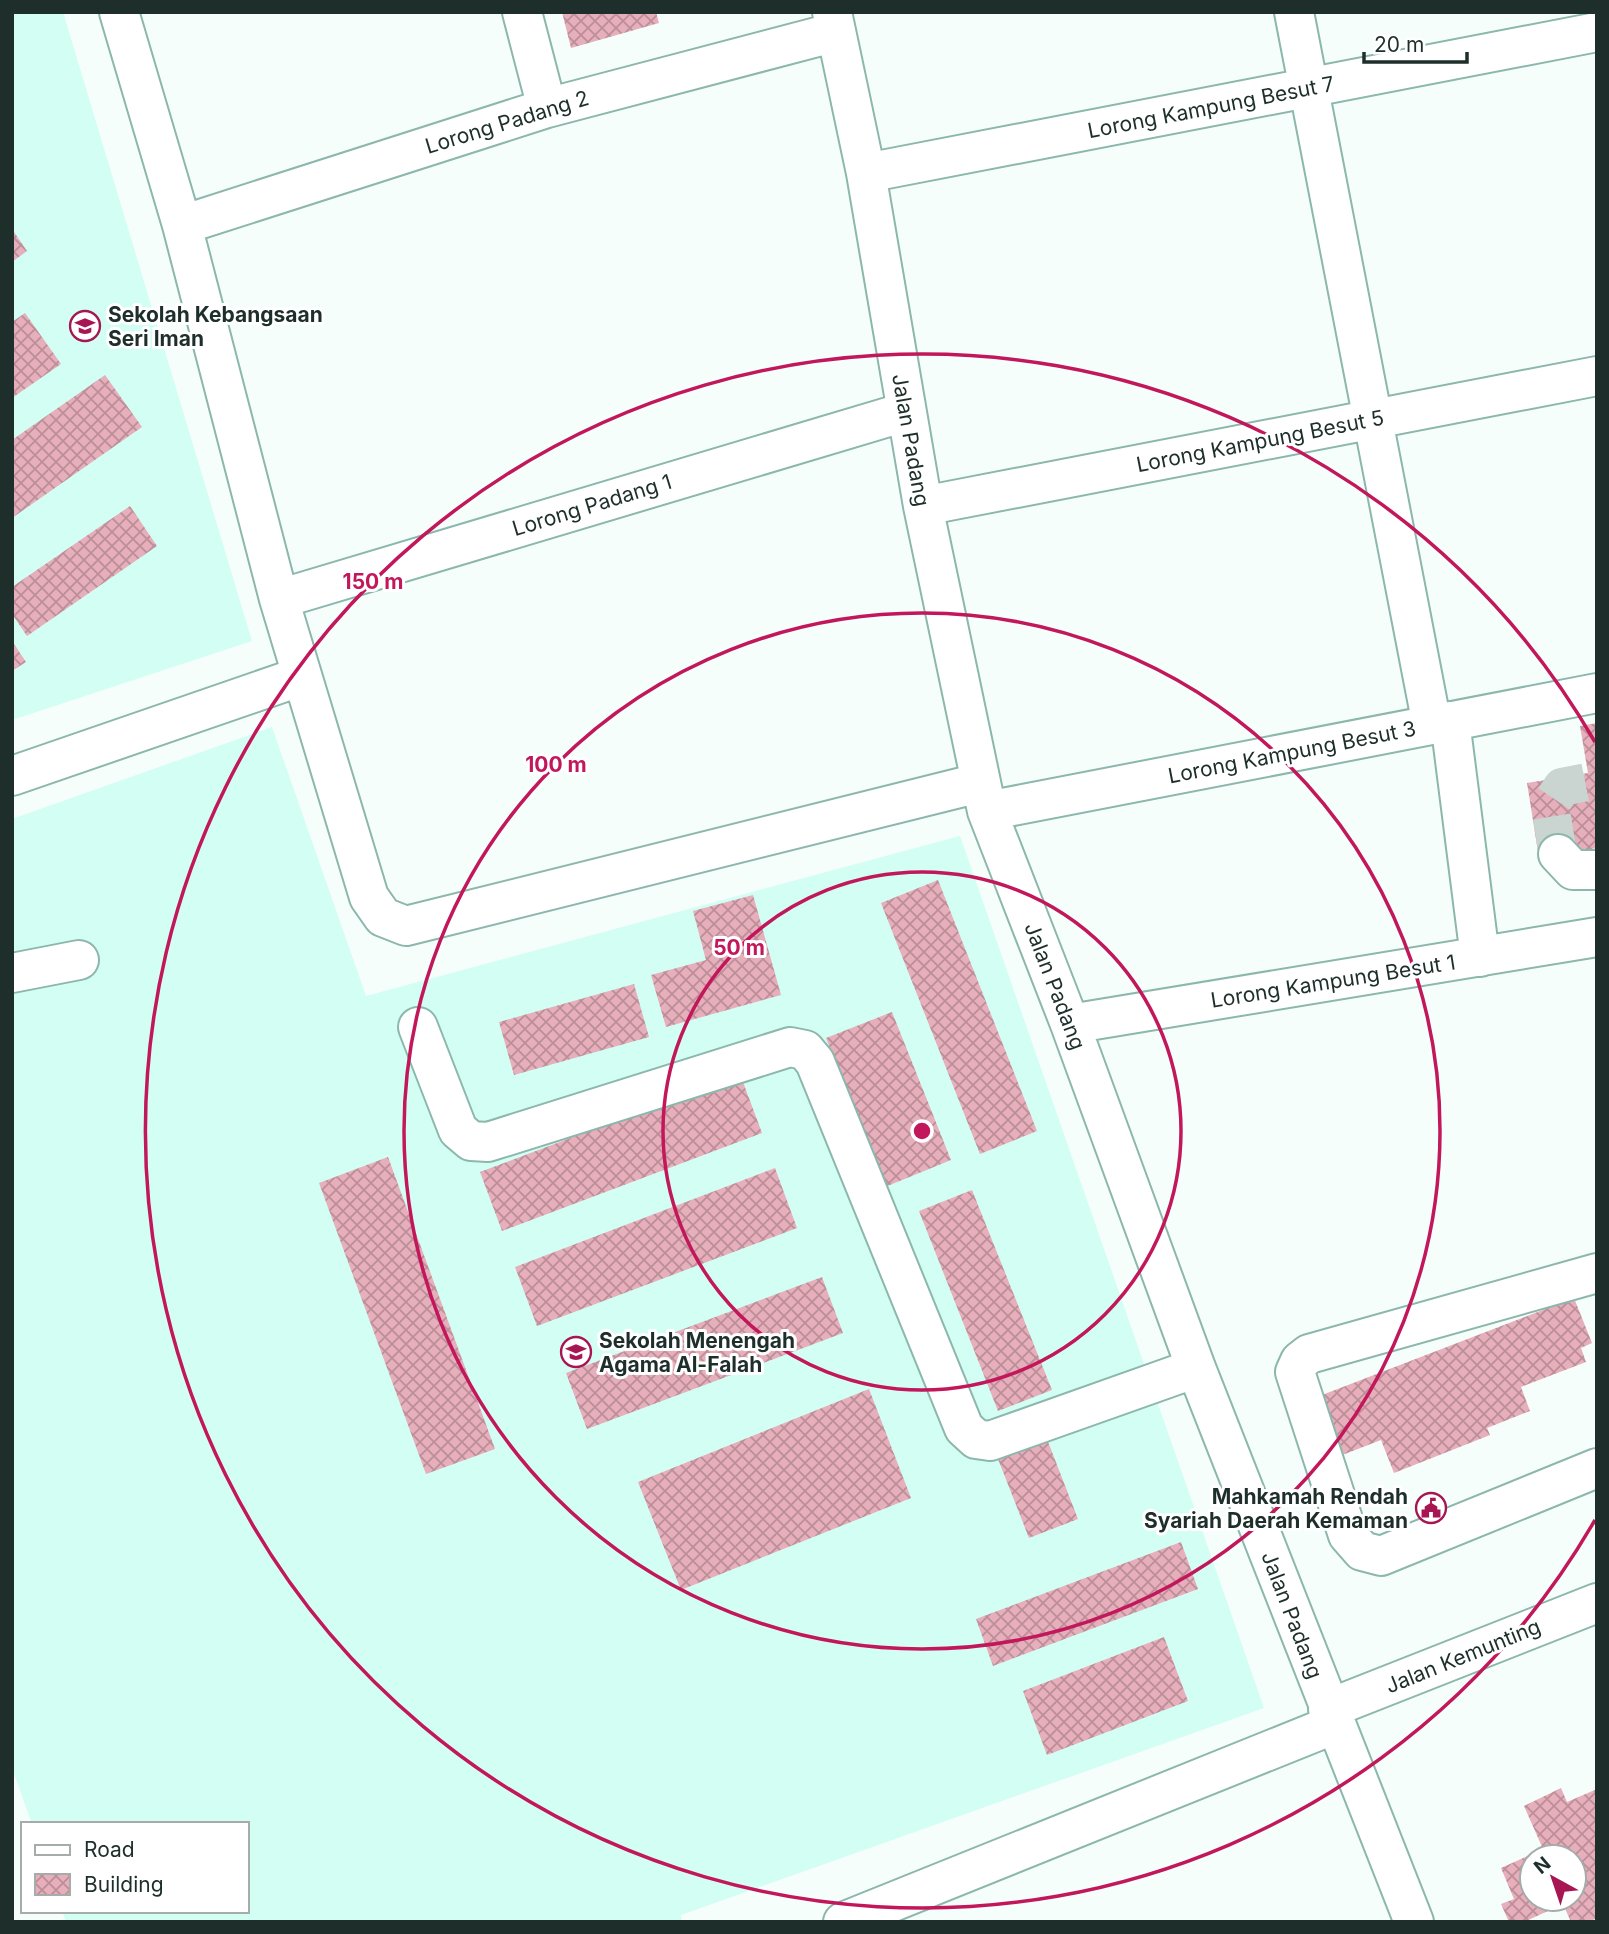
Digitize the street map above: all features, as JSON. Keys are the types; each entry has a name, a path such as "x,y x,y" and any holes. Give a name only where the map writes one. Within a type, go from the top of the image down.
{"street":[{"name":"Lorong Kampung Besut 3","path":"119,12 182,225 279,598 369,897 383,917 406,926 983,797 1441,723 1597,693"},
{"path":"522,12 547,108"},
{"path":"1294,12 1373,419 1441,723 1480,957"},
{"name":"Lorong Padang 2","path":"182,225 547,108 834,22"},
{"name":"Jalan Padang","path":"834,22 866,173 923,506 983,797 1070,1024 1196,1368 1413,1922"},
{"name":"Lorong Kampung Besut 7","path":"866,173 1597,32"},
{"name":"Lorong Kampung Besut 5","path":"923,506 1597,376"},
{"name":"Lorong Padang 1","path":"279,598 905,412"},
{"path":"12,776 302,676"},
{"path":"1558,854 1573,870 1597,870"},
{"name":"Lorong Kampung Besut 1","path":"1070,1024 1597,937"},
{"path":"12,973 79,960"},
{"path":"418,1027 458,1130 471,1142 488,1142 790,1047 805,1050 815,1062 964,1428 976,1439 990,1441 1196,1368"},
{"path":"1597,1273 1309,1354 1300,1361 1295,1372 1348,1535 1362,1550 1381,1556 1597,1468"},
{"name":"Jalan Kemunting","path":"843,1922 1597,1603"}],"shaded area":[{"name":"Sekolah Kebangsaan Seri Iman","path":"12,12 63,12 252,641 12,720"},
{"name":"Sekolah Menengah Agama Al-Falah","path":"272,727 366,996 960,836 1264,1708 681,1915 682,1922 66,1922 63,1913 248,1913 248,1822 31,1822 12,1768 12,819"}],"building":[{"path":"562,12 656,12 659,23 571,48"},
{"path":"12,229 27,251 12,262"},
{"path":"25,313 61,364 12,398 12,322"},
{"path":"105,375 142,427 12,518 12,440"},
{"path":"130,506 157,546 27,636 12,614 12,587"},
{"path":"12,641 26,662 12,671"},
{"path":"1597,723 1597,848 1539,858 1527,783 1588,773 1580,726"},
{"path":"938,880 1037,1131 980,1154 881,903"},
{"path":"753,895 781,995 666,1027 651,975 706,960 693,911"},
{"path":"634,984 649,1037 514,1075 499,1022"},
{"path":"892,1012 951,1160 885,1187 826,1038"},
{"path":"740,1074 762,1133 502,1231 480,1172"},
{"path":"388,1157 495,1449 426,1474 319,1183"},
{"path":"775,1168 797,1228 537,1326 515,1267"},
{"path":"972,1190 1052,1390 998,1411 919,1211"},
{"path":"822,1277 843,1333 587,1429 566,1373"},
{"path":"1574,1298 1592,1343 1581,1348 1586,1362 1521,1387 1530,1411 1487,1428 1490,1435 1394,1473 1381,1440 1332,1459 1309,1400"},
{"path":"869,1389 911,1498 681,1590 638,1482"},
{"path":"1045,1434 1078,1519 1029,1538 996,1454"},
{"path":"1181,1542 1198,1589 993,1666 976,1619"},
{"path":"1164,1637 1188,1701 1047,1755 1023,1691"},
{"path":"1561,1788 1567,1802 1597,1789 1597,1918 1588,1922 1571,1922 1567,1913 1588,1913 1588,1843 1540,1843 1524,1806"},
{"path":"1518,1860 1518,1913 1544,1913 1524,1922 1509,1922 1501,1904 1514,1899 1501,1868"}],"tunnel":[{"path":"1558,854 1550,805 1562,787 1597,780"}],"place":[{"name":"Sekolah Kebangsaan Seri Iman","path":"85,326"},
{"name":"Sekolah Menengah Agama Al-Falah","path":"576,1352"},
{"name":"Mahkamah Rendah Syariah Daerah Kemaman","path":"1431,1508"}]}
